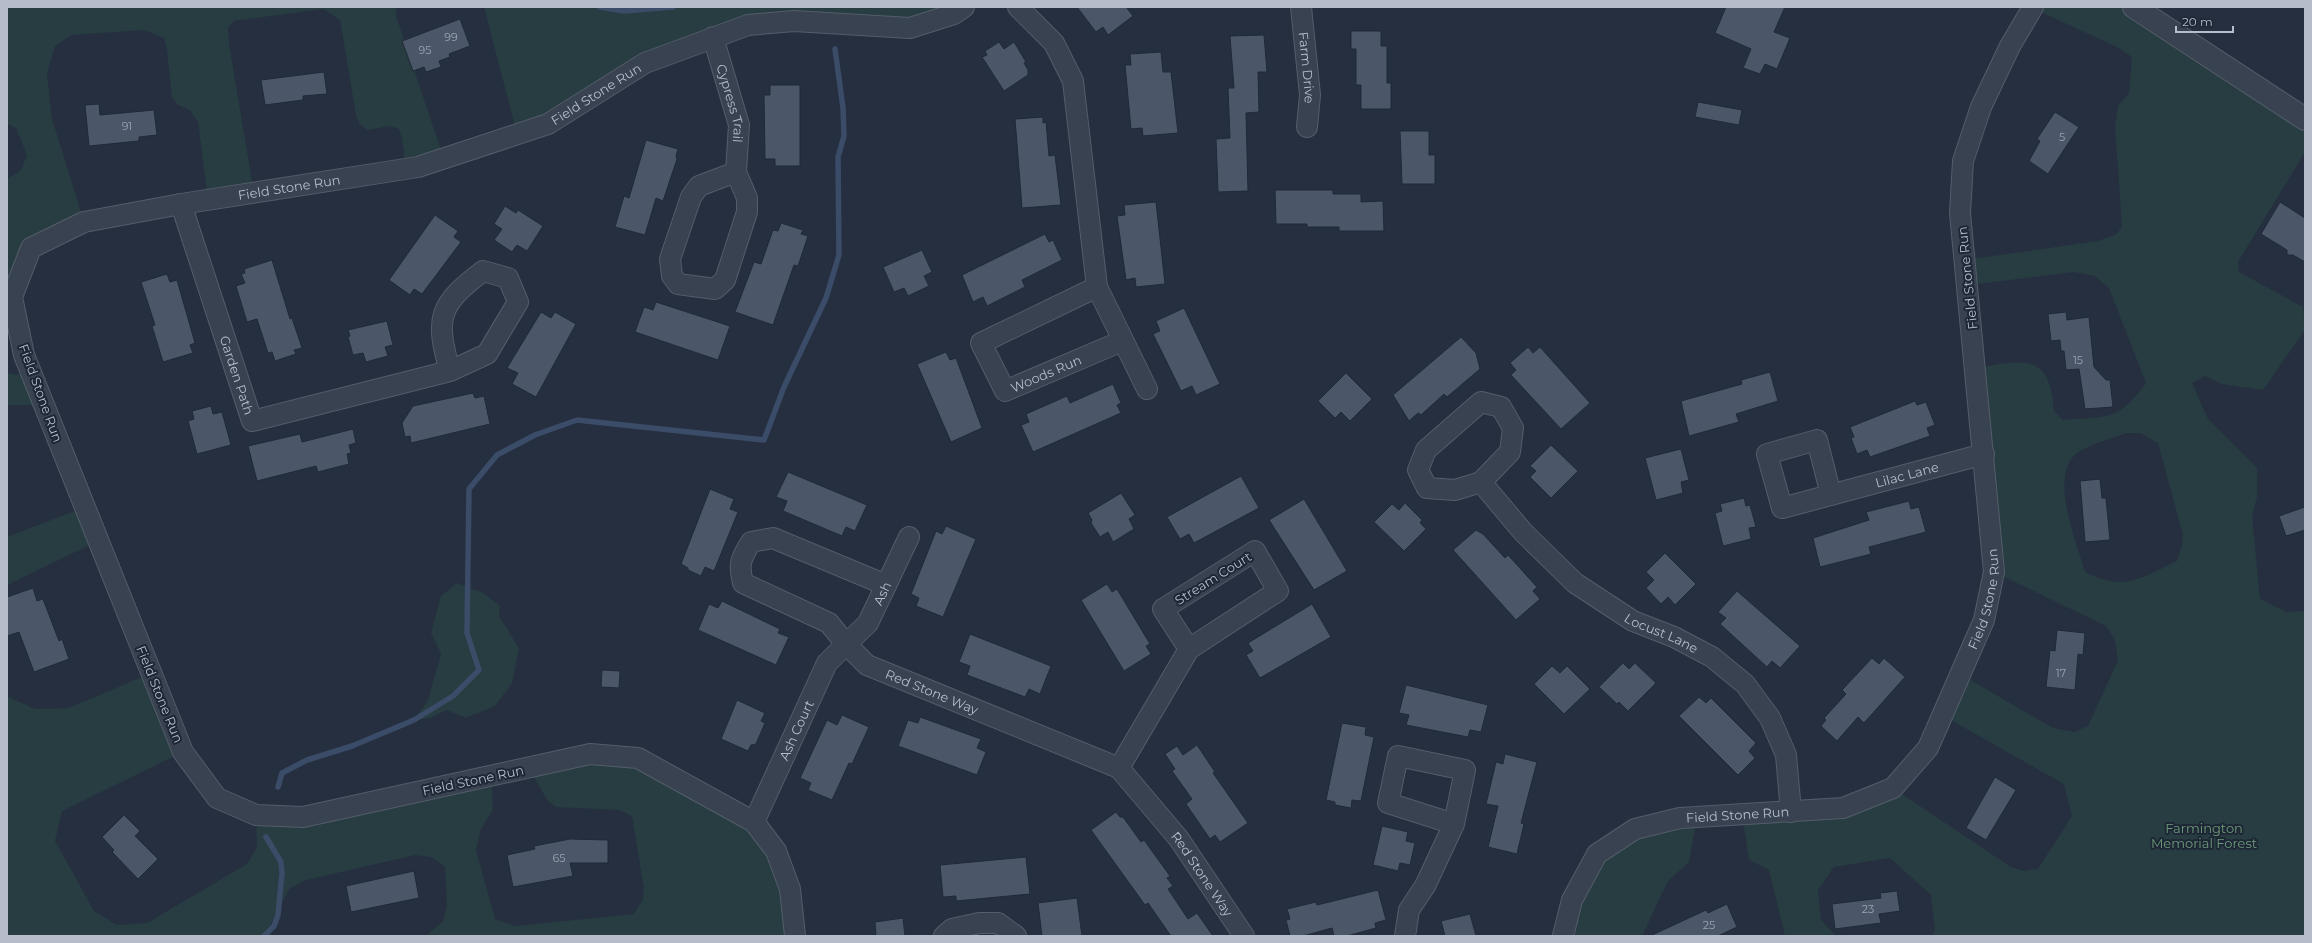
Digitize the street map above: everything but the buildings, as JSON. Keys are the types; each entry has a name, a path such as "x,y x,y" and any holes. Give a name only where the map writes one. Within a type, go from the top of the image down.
{"street":[{"name":"Field Stone Run","path":"795,936 790,889 776,851 754,822 638,758 590,754 303,818 256,815 216,798 183,752 180,745 24,355 12,297 31,248 84,222 181,204 418,167 548,124 645,63 748,25 794,21 910,28 954,14 964,7"},
{"path":"1018,7 1054,43 1074,81 1097,287 1122,341 1147,389"},
{"name":"Farm Drive","path":"1301,7 1310,95 1307,128"},
{"name":"Field Stone Run","path":"1563,936 1572,900 1597,854 1634,829 1680,818 1843,808 1893,788 1928,748 1984,620 1994,572 1960,213 1963,161 1981,107 2010,46 2033,7"},
{"path":"2134,7 2305,119"},
{"name":"Cypress Trail","path":"713,37 739,125 736,172 747,198 747,212 725,280 715,289 678,284 672,276 670,259 691,197 699,186 736,172"},
{"name":"Garden Path","path":"181,204 252,421 450,371 487,354 518,302 508,278 483,271 462,287 443,312 441,339 450,371"},
{"name":"Woods Run","path":"1097,287 981,343 1006,392 1122,341"},
{"path":"1481,402 1501,406 1513,428 1510,452 1481,482 1455,490 1427,488 1418,470 1426,450 1481,402"},
{"name":"Lilac Lane","path":"1831,495 1984,454"},
{"name":"Locust Lane","path":"1481,482 1523,532 1575,583 1633,621 1674,637 1712,657 1745,684 1770,718 1786,755 1791,812"},
{"name":"Ash","path":"846,644 868,623 909,537"},
{"name":"Red Stone Way","path":"886,585 773,538 751,542 741,559 740,572 743,583 829,622 846,644 867,665 1119,768 1179,839 1244,936"},
{"name":"Stream Court","path":"1119,768 1189,649 1278,591 1255,551 1163,609 1189,649"},
{"name":"Ash Court","path":"754,822 827,663 846,644"},
{"path":"1405,936 1408,910 1425,886 1454,824"},
{"path":"944,936 952,929 979,923 998,923 1016,936"}],"green space":[{"path":"7,7 396,7 396,16 444,159 406,169 402,138 399,129 390,126 368,130 360,125 356,115 340,20 323,9 234,21 228,28 229,44 254,193 208,200 198,122 190,110 178,105 172,97 167,50 164,38 144,30 71,35 55,46 47,74 52,119 84,222 31,248 7,294 7,179 21,170 27,155 16,128 7,124"},
{"path":"484,7 964,7 910,28 748,25 517,134"},
{"name":"Farmington Memorial Forest","path":"2134,7 2305,119 2305,152 2238,262 2239,272 2303,307 2305,330 2263,390 2222,384 2205,376 2192,383 2208,419 2257,468 2257,497 2252,516 2260,599 2287,612 2305,611 2305,936 1931,936 1935,931 1931,895 1890,858 1834,867 1818,890 1821,920 1836,936 1785,936 1769,870 1749,860 1742,815 1791,812 1893,788 2011,867 2024,871 2038,869 2072,816 2064,784 1942,715 1960,674 2053,728 2074,732 2088,726 2118,660 2115,640 2106,626 1994,572 1975,368 2020,362 2031,364 2040,369 2047,378 2051,391 2054,411 2063,420 2111,415 2128,405 2146,383 2109,288 2095,276 2074,272 1968,285 1965,260 2098,241 2117,234 2122,226 2115,127 2118,106 2129,93 2132,57 2119,48 2032,8","holes":["2126,433 2140,433 2158,443 2183,535 2182,545 2177,561 2142,577 2122,582 2111,581 2085,572 2067,508 2065,474 2070,461 2085,448"]},
{"path":"7,373 32,377 44,405 7,405"},
{"path":"85,507 98,541 7,585 7,537"},
{"path":"457,583 483,593 500,606 499,616 519,648 512,683 495,706 466,718 447,710 430,718 414,720 428,700 441,654 431,633 441,596"},
{"path":"151,673 183,752 62,811 55,841 94,911 117,925 147,923 247,864 257,847 256,815 491,776 493,810 481,829 476,850 495,919 516,926 634,914 643,899 644,889 632,816 619,810 556,807 547,800 529,768 638,758 754,822 776,851 795,936 426,936 443,921 447,906 445,867 431,857 415,855 306,880 289,889 270,926 260,936 7,936 7,696 35,709 69,708"},
{"path":"1697,817 1689,862 1668,881 1642,936 1563,936 1597,854 1635,829"}],"waterway":[{"path":"600,7 624,11 673,7"},
{"path":"278,787 282,773 307,760 352,746 414,720 453,696 479,670 467,633 469,489 497,455 535,435 577,420 764,440 784,387 826,298 839,255 838,157 844,136 843,108 835,49"},
{"path":"264,936 274,926 278,915 282,873 281,862 266,837"}]}
